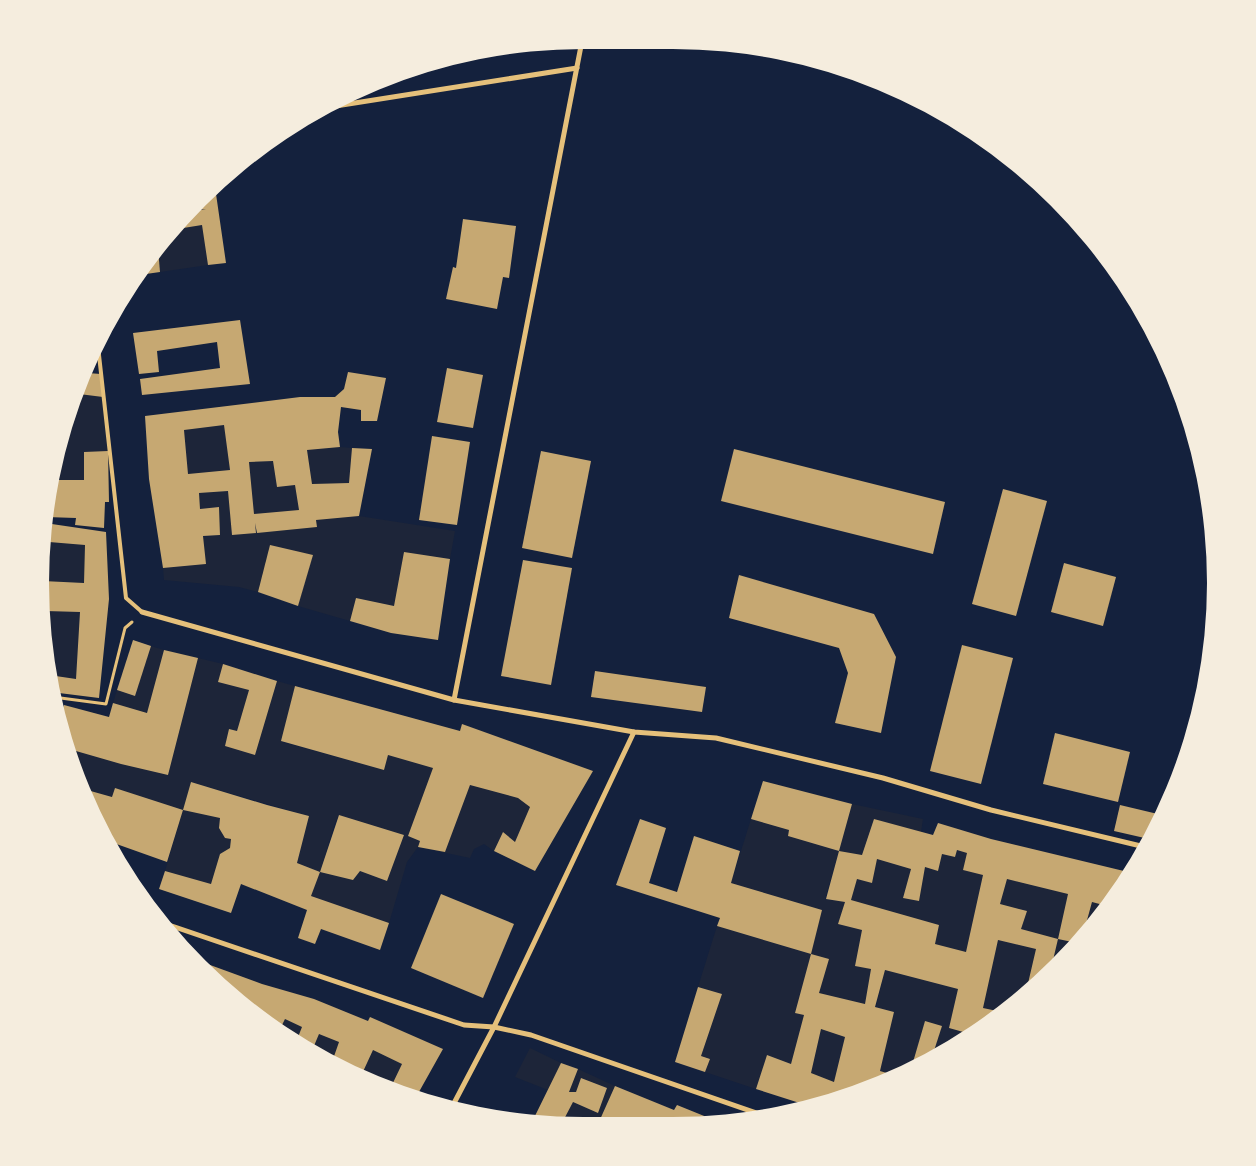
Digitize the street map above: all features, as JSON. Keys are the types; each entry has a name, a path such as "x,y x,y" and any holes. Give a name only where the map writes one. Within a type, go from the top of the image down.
{"street":[{"path":"454,700 580,49"},
{"path":"346,105 577,68"},
{"path":"142,612 454,700 634,732 716,738 883,778 991,810 1138,845"},
{"path":"455,1101 494,1028 634,732"},
{"path":"174,927 464,1025 531,1035 752,1111"}],"lane":[{"path":"99,357 126,598 142,612"}],"path":[{"path":"62,698 106,704 125,628 142,612"}],"shaded area":[{"path":"202,225 208,265 160,272 159,258 184,228"},
{"path":"92,373 101,374 108,451 109,502 55,501 67,445 77,411"},
{"path":"224,425 230,470 188,474 184,430"},
{"path":"340,447 352,448 349,483 312,484 307,450"},
{"path":"273,461 277,487 295,485 299,510 254,514 249,462"},
{"path":"228,491 233,535 317,527 316,520 359,516 455,531 450,559 404,552 394,606 356,598 350,621 298,606 312,555 270,546 258,592 239,587 164,580 163,568 205,564 203,537 220,535 219,507 200,509 199,493"},
{"path":"51,542 85,545 84,583 49,581"},
{"path":"50,611 80,612 76,679 57,676"},
{"path":"151,646 164,650 147,713 113,703 117,690 135,696"},
{"path":"198,658 223,664 218,682 249,690 237,731 229,729 225,746 255,755 277,681 295,686 282,742 384,770 388,755 433,768 408,836 421,842 470,785 518,798 530,807 515,842 503,832 494,851 484,844 474,849 470,858 418,847 407,862 389,923 311,896 320,872 297,863 309,816 191,782 183,810 115,788 113,797 91,791 76,751 168,775","holes":["339,815 404,835 387,881 360,871 353,880 320,872"]},
{"path":"852,804 923,819 921,832 874,819 862,855 839,851"},
{"path":"183,810 220,818 219,828 225,838 231,839 230,848 220,854 211,884 165,871"},
{"path":"751,819 789,830 788,836 839,851 825,899 845,902 838,924 862,930 855,965 871,969 865,1004 819,993 811,955 795,1012 804,1015 791,1064 767,1055 756,1089 705,1072 710,1059 701,1056 722,994 698,987 717,926 810,954 822,910 731,883"},
{"path":"957,850 967,853 983,875 966,952 935,944 939,925 851,900 857,879 872,883 877,859 911,869 903,897 918,901 925,867 938,871 942,854 955,857"},
{"path":"1007,879 1068,894 1058,939 1021,929 1026,911 1000,904"},
{"path":"1092,902 1100,904 1097,908 1087,920"},
{"path":"1058,939 1069,941 1053,959"},
{"path":"998,940 1036,949 1028,982 994,1010 983,1008"},
{"path":"885,970 958,989 949,1028 962,1032 935,1049 942,1026 925,1021 914,1060 886,1073 880,1071 894,1012 876,1007"},
{"path":"285,1019 302,1027 299,1035 282,1024"},
{"path":"821,1029 845,1037 834,1082 811,1073"},
{"path":"319,1034 339,1042 334,1055 314,1045"},
{"path":"530,1048 561,1063 548,1090 515,1077"},
{"path":"373,1050 402,1064 393,1082 364,1070"},
{"path":"578,1069 615,1086 601,1117 565,1116 572,1102 598,1113 607,1088 582,1078 576,1092 569,1092"}],"building":[{"path":"216,195 226,263 208,265 202,225 184,228 201,210 206,209 201,209"},
{"path":"463,219 516,226 509,278 503,277 497,309 446,299 453,267 456,268"},
{"path":"159,258 160,272 148,274"},
{"path":"240,320 250,384 142,395 140,379 220,368 217,342 157,351 159,372 139,374 133,333"},
{"path":"447,368 483,375 473,428 437,422"},
{"path":"348,372 386,378 377,421 361,421 361,410 341,407 338,432 340,447 307,450 312,484 349,483 352,448 372,449 359,516 316,520 317,527 257,533 255,523 256,533 232,535 228,491 199,493 200,509 219,507 220,535 203,536 206,564 163,568 149,479 145,416 300,397 335,397 344,389","holes":["224,425 230,470 188,474 184,430","273,461 277,487 295,485 299,510 254,514 249,462"]},
{"path":"92,373 101,374 103,397 83,395"},
{"path":"432,436 470,442 457,525 419,520"},
{"path":"734,449 945,502 933,554 721,501"},
{"path":"108,451 109,502 105,502 104,528 75,525 76,518 53,517 59,480 84,480 84,452"},
{"path":"541,451 591,461 572,558 522,548"},
{"path":"1003,489 1047,501 1016,616 972,604"},
{"path":"52,524 106,532 109,599 99,698 60,693 57,676 76,679 80,612 50,611 49,581 84,583 85,545 51,542"},
{"path":"270,545 313,555 298,606 258,592"},
{"path":"404,552 450,559 438,640 391,633 350,621 356,598 394,606"},
{"path":"523,560 572,568 551,685 501,676"},
{"path":"1064,563 1116,577 1103,626 1051,612"},
{"path":"739,575 874,614 896,657 881,733 835,723 848,673 839,648 729,618"},
{"path":"133,640 151,646 135,696 117,690"},
{"path":"962,645 1013,658 981,784 930,771"},
{"path":"164,650 198,658 168,775 76,751 64,706 109,717 113,703 147,713"},
{"path":"223,664 277,681 255,755 225,746 229,729 237,731 249,690 218,682"},
{"path":"595,671 706,687 702,712 591,697"},
{"path":"295,686 460,731 462,724 593,771 535,871 494,851 503,832 515,842 530,807 518,798 470,785 445,852 418,847 420,841 408,836 433,768 388,755 384,770 281,741"},
{"path":"1055,733 1130,752 1118,802 1043,784"},
{"path":"763,781 852,804 839,851 788,836 789,830 751,819"},
{"path":"191,782 309,816 297,863 320,872 311,896 389,923 380,950 321,929 315,944 298,938 307,910 241,884 231,913 159,889 165,871 211,884 220,854 230,848 231,839 225,838 219,828 220,818 183,810"},
{"path":"115,788 183,810 167,862 117,844 91,791 112,797"},
{"path":"1120,805 1155,813 1142,838 1114,831"},
{"path":"339,815 404,835 387,881 360,871 353,880 320,872"},
{"path":"640,819 666,828 649,883 677,892 694,836 740,851 731,883 822,910 811,954 717,926 720,918 616,885"},
{"path":"874,819 933,835 938,823 991,839 1123,871 1100,904 1092,902 1087,920 1069,941 1058,939 1053,958 1028,982 1036,949 998,940 983,1008 994,1010 962,1032 949,1028 958,989 885,970 875,1007 894,1012 880,1071 886,1073 845,1089 797,1102 756,1089 767,1055 791,1064 804,1015 795,1013 811,954 829,959 819,993 865,1004 871,969 855,966 862,930 838,924 845,902 826,899 839,851 862,855","holes":["957,850 967,853 963,870 983,875 966,952 935,944 939,925 851,900 857,879 872,883 877,859 911,869 903,898 919,901 925,867 938,871 942,854 955,857","1007,879 1068,894 1058,939 1021,929 1027,911 1000,904","821,1029 845,1037 834,1082 811,1073"]},
{"path":"441,894 514,924 483,998 411,968"},
{"path":"209,965 262,984 314,999 368,1021 370,1017 443,1049 419,1091 393,1082 402,1064 373,1050 364,1070 334,1055 339,1042 319,1034 314,1045 299,1035 302,1027 285,1019 282,1024 258,1007"},
{"path":"698,987 722,994 701,1056 710,1059 705,1072 675,1062"},
{"path":"925,1021 942,1026 935,1049 914,1060"},
{"path":"561,1063 578,1069 569,1092 576,1092 581,1078 607,1088 598,1113 573,1102 565,1116 535,1115"},
{"path":"615,1086 674,1110 677,1105 704,1116 673,1117 601,1117"}]}
